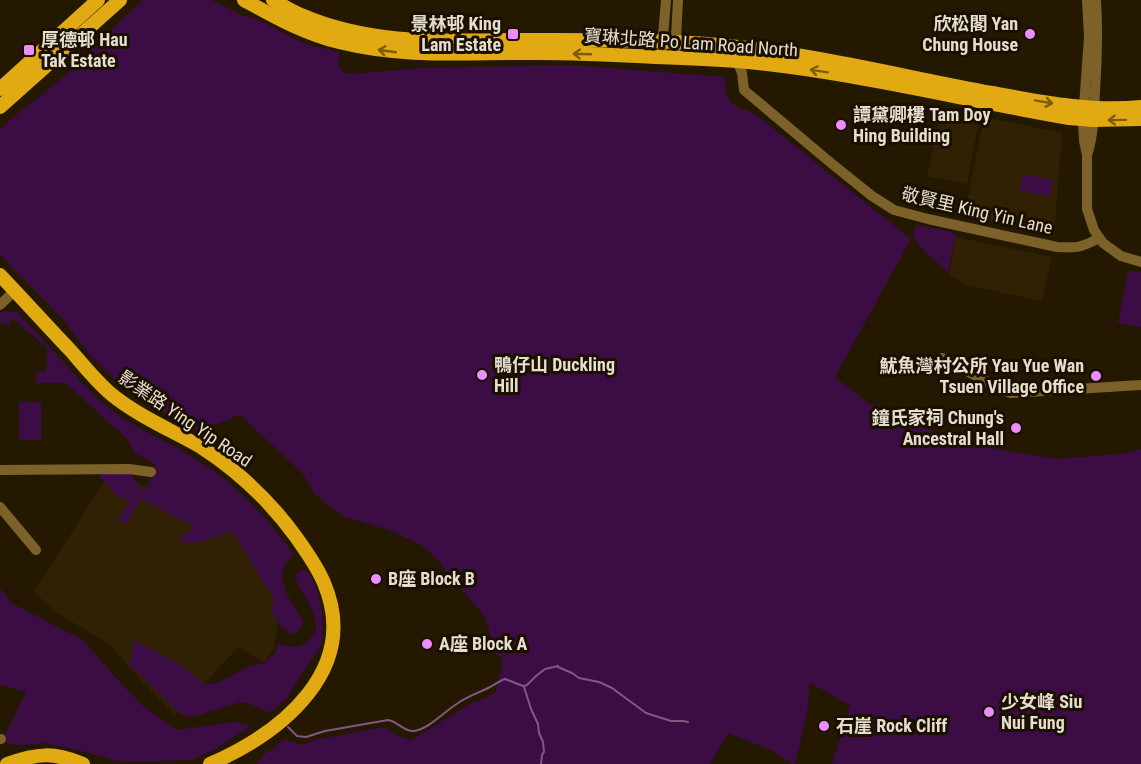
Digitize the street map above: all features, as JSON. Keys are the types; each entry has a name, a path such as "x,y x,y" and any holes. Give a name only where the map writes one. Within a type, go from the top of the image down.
{"main road":[{"path":"0,89 98,0"},
{"path":"0,107 120,0"},
{"name":"寶琳北路 Po Lam Road North","path":"244,0 294,27 318,36 340,43 384,51 450,55 669,50 729,46 810,57 1063,106 1089,114 1141,107"},
{"name":"寶琳北路 Po Lam Road North","path":"273,0 322,23 371,36 457,41 548,40 669,50 846,75 1041,114 1089,114 1141,119"},
{"name":"影業路 Ying Yip Road","path":"0,275 111,394 132,409 202,448 249,484 289,528 312,560 325,584 332,610 332,637 326,663 314,687 296,708 271,729 210,764"},
{"path":"7,764 34,755 60,756 84,764"},
{"path":"36,764 60,756"}],"street":[{"path":"666,0 669,50"},
{"path":"669,50 678,0"},
{"path":"1087,0 1089,114"},
{"path":"1096,0 1097,49 1084,141 1087,155 1087,209 1099,238 1114,252 1141,262"},
{"name":"敬賢里 King Yin Lane","path":"737,61 742,73 744,90 872,196 894,210 1056,246 1072,248 1084,246 1099,238"},
{"path":"0,305 15,290"},
{"path":"942,358 1011,393 1141,385"},
{"path":"0,470 129,469 151,472"},
{"path":"0,507 36,550"}],"shaded area":[{"path":"143,0 210,0 219,3 241,15 257,19 305,44 339,52 339,67 344,73 350,74 423,68 571,65 725,77 726,92 731,102 754,113 911,239 835,377 868,403 961,443 1057,459 1121,454 1141,449 1141,764 832,764 850,705 810,683 807,713 795,764 773,751 728,733 710,764 256,764 267,751 272,751 285,739 302,745 319,739 384,727 395,735 411,740 473,702 496,692 503,659 494,652 483,614 438,560 423,546 389,530 342,516 316,495 302,473 240,415 198,431 136,397 89,354 63,319 0,255 0,129 62,78"},
{"path":"942,108 980,115 967,184 927,176"},
{"path":"984,117 1062,133 1054,234 964,217"},
{"path":"1023,174 1053,180 1050,196 1020,191"},
{"path":"916,225 949,231 956,235 948,272 924,251 913,237"},
{"path":"956,237 1052,257 1042,301 966,285 952,276 949,273"},
{"path":"1130,271 1141,272 1141,327 1118,323 1127,275"},
{"path":"16,311 85,386 108,407 124,419 211,469 262,515 294,555 283,570 283,578 288,596 302,620 303,624 299,631 291,634 282,628 270,609 275,601 232,531 200,542 184,543 180,537 195,527 141,499 126,524 118,520 130,501 117,496 100,477 99,465 131,474 144,493 156,465 135,453 127,439 66,383 36,383 36,372 46,371 47,348 13,319 5,326 0,322 0,312"},
{"path":"19,402 41,402 41,440 19,440"},
{"path":"105,480 163,488 232,531 280,603 274,648 264,663 238,647 175,715 110,645 56,612 34,592"},
{"path":"301,570 309,573 316,587 322,611 323,636 320,648 287,698 270,713 248,703 240,702 196,716 182,715 129,664 132,657 133,640 178,663 204,684 215,684 250,666 264,663 275,653 278,643 292,647 302,645 312,636 316,629 316,621 296,580"},
{"path":"0,588 11,603 83,640 141,704 176,730 234,722 251,726 217,748 192,760 121,762 44,743 16,746 2,741 26,692 0,685"}],"waterway":[{"path":"288,727 297,736 306,737 325,731 388,720 407,730 420,730 453,706 505,679 523,686 545,669 558,666"},
{"path":"558,667 579,678 599,682 612,688 646,713 671,721 688,722"},
{"path":"524,687 543,742 544,752 541,764"}],"place":[{"name":"景林邨 King Lam Estate","path":"513,34"},
{"name":"欣松閣 Yan Chung House","path":"1030,34"},
{"name":"厚德邨 Hau Tak Estate","path":"29,50"},
{"name":"譚黛卿樓 Tam Doy Hing Building","path":"841,125"},
{"name":"鴨仔山 Duckling Hill","path":"482,375"},
{"name":"魷魚灣村公所 Yau Yue Wan Tsuen Village Office","path":"1096,376"},
{"name":"鐘氏家祠 Chung's Ancestral Hall","path":"1016,428"},
{"name":"B座 Block B","path":"376,579"},
{"name":"A座 Block A","path":"427,644"},
{"name":"少女峰 Siu Nui Fung","path":"989,712"},
{"name":"石崖 Rock Cliff","path":"824,726"}]}
